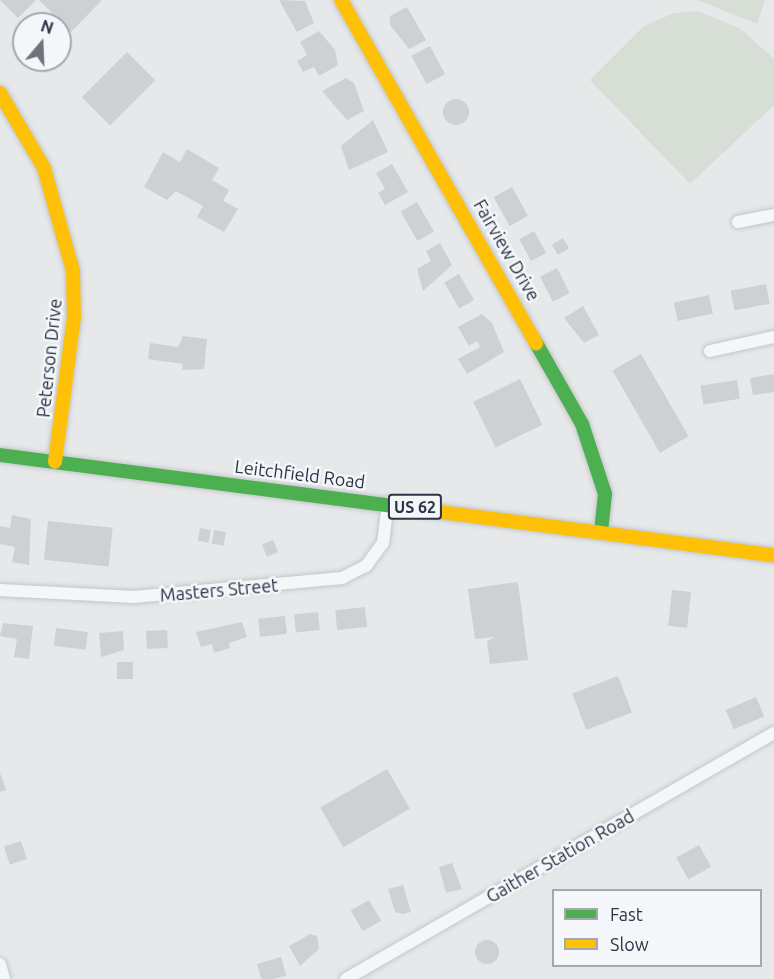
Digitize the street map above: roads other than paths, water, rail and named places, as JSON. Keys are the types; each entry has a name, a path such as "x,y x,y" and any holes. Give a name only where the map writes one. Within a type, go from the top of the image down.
{"street":[{"name":"Fairview Drive","path":"342,0 582,424 605,494 601,531"},
{"name":"Peterson Drive","path":"0,93 44,168 73,271 74,317 55,462"},
{"path":"738,222 774,215"},
{"path":"710,351 774,337"},
{"name":"Leitchfield Road","path":"0,455 388,503 774,555"},
{"name":"Masters Street","path":"0,590 134,597 342,578 366,566 383,543 388,503"},
{"name":"Gaither Station Road","path":"346,979 774,733"},
{"path":"0,964 4,979"}]}
